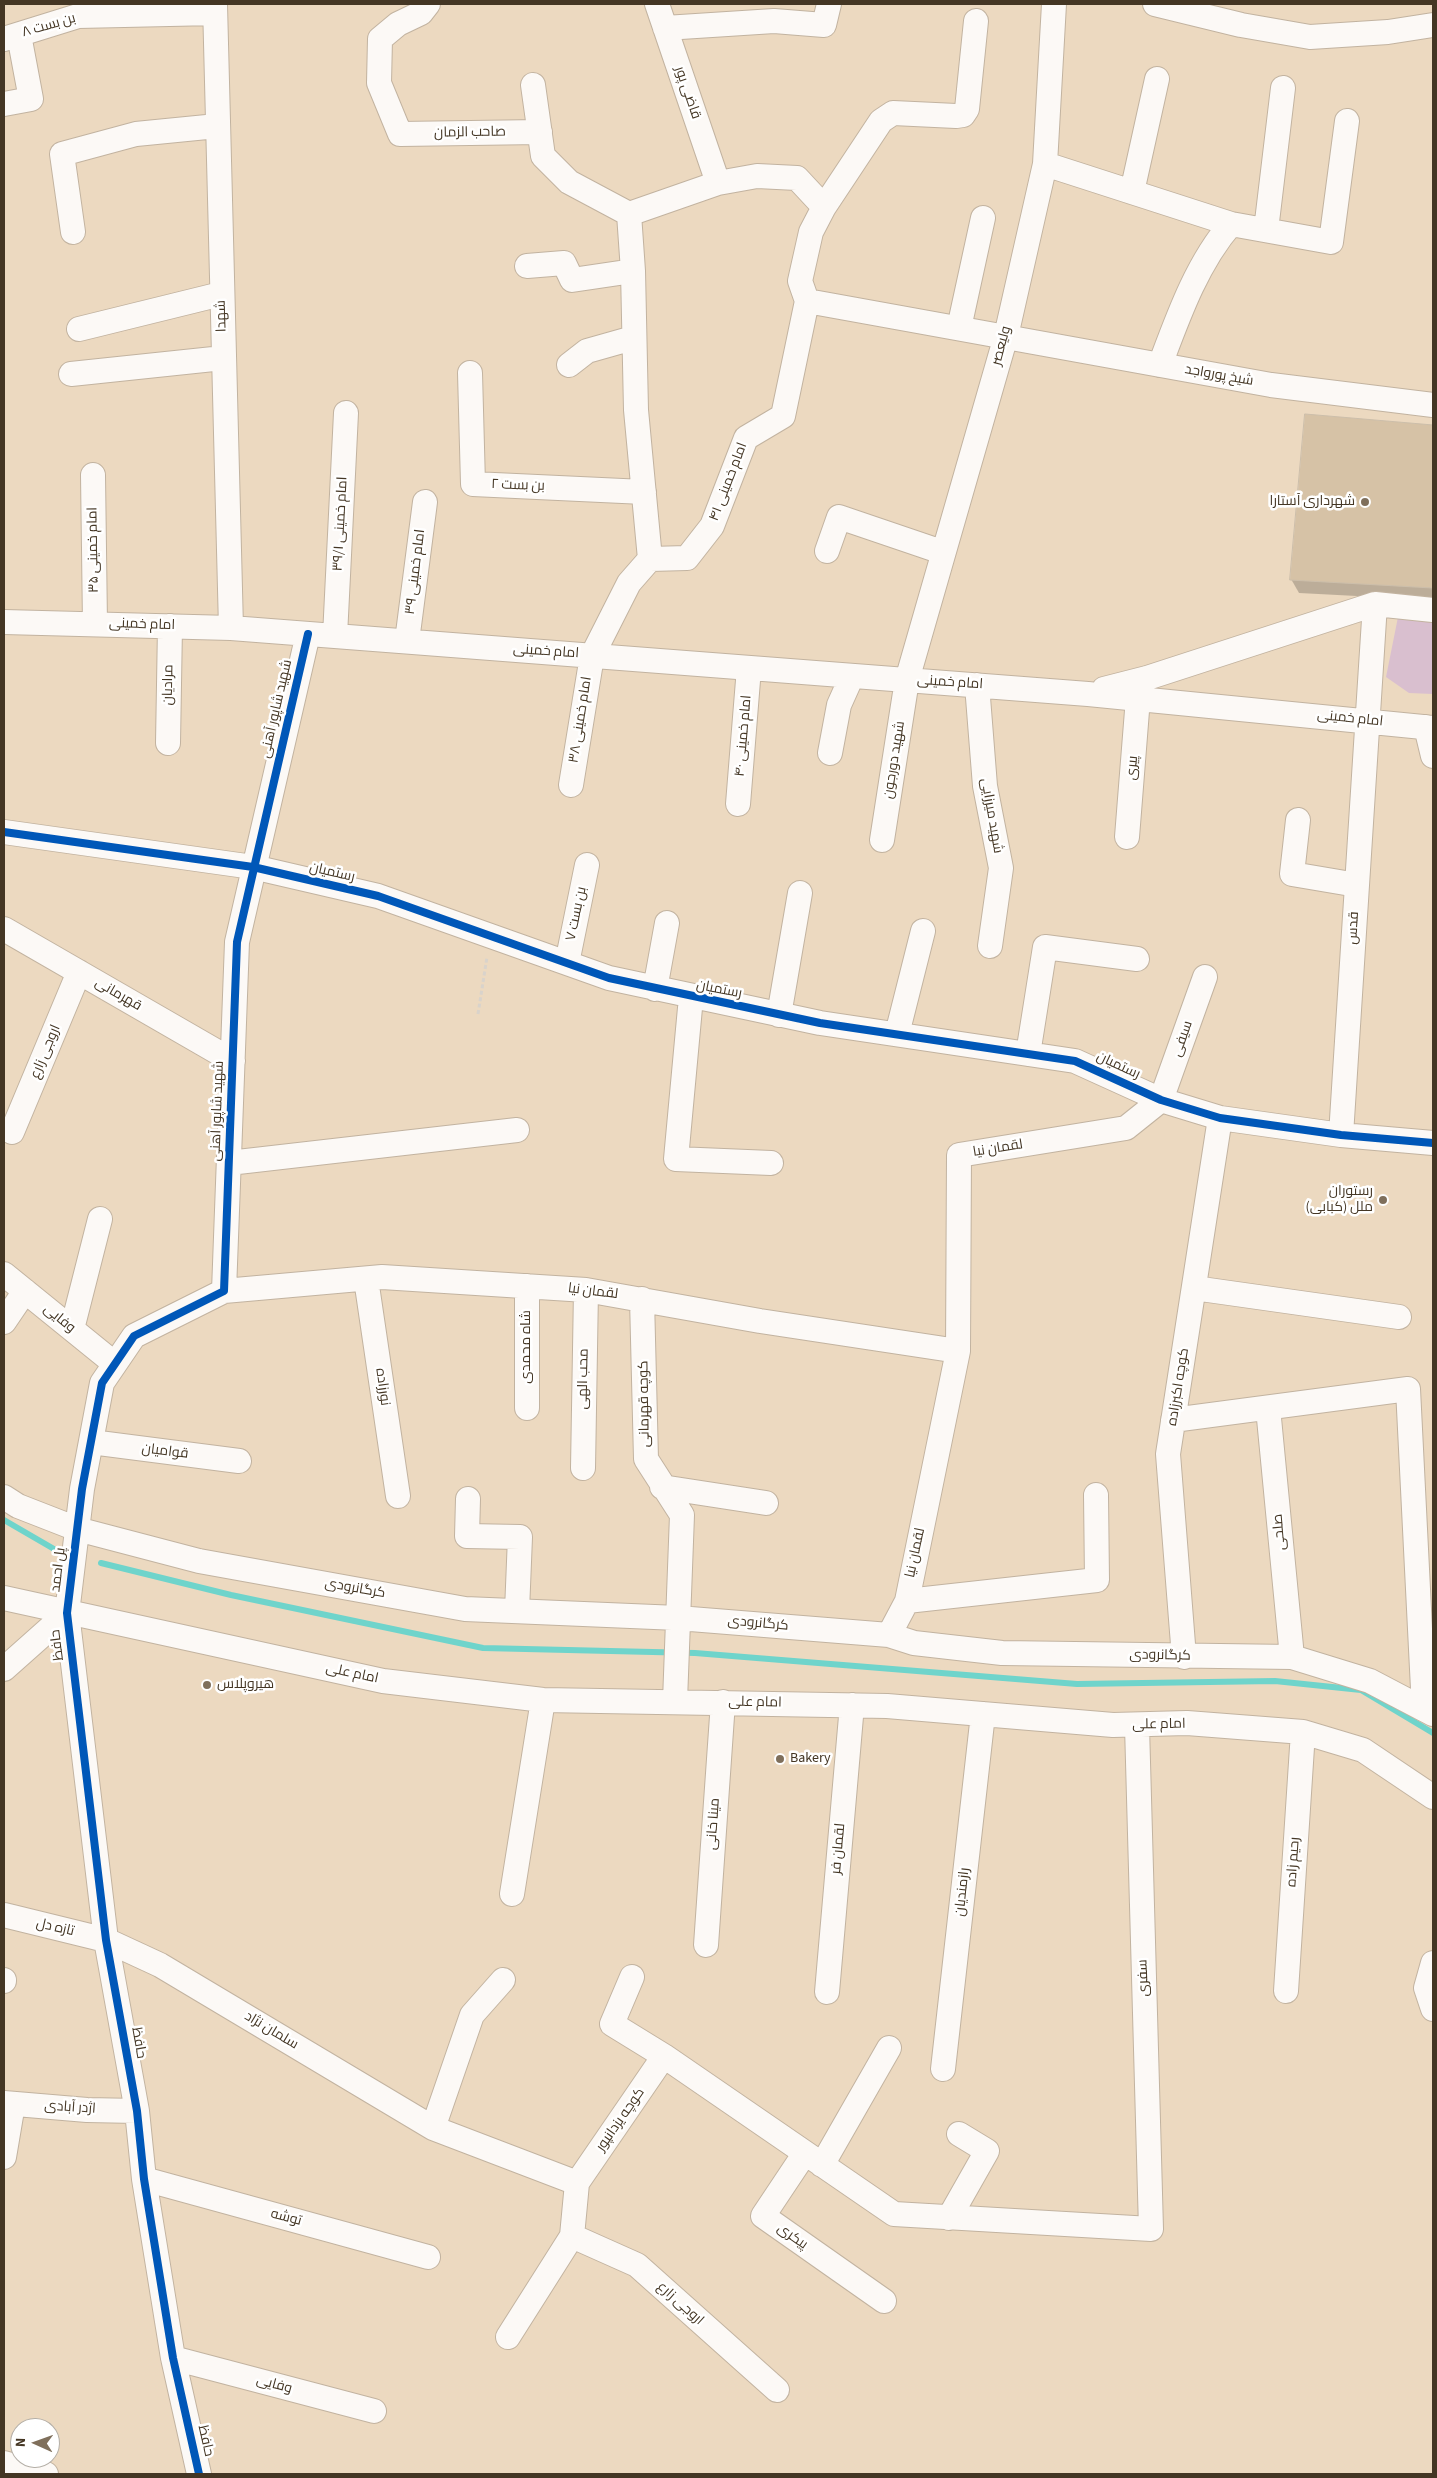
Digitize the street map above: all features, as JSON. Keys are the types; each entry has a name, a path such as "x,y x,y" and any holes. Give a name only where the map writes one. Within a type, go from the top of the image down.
{"street":[{"name":"صاحب الزمان","path":"428,4 421,13 398,24 380,39 379,83 400,134 540,132"},
{"name":"قاضی پور","path":"656,4 718,183"},
{"path":"665,28 774,21 824,25 829,4"},
{"name":"ولیعصر","path":"907,680 942,552 1006,336 1045,164 1054,4"},
{"path":"1155,4 1240,25 1310,37 1388,32 1433,25"},
{"name":"بن بست ۸","path":"11,37 78,16 215,8"},
{"name":"شهدا","path":"215,8 230,628"},
{"path":"807,301 800,281 811,232 824,207 881,121 893,113 963,114 966,109 976,21"},
{"path":"4,104 32,99 11,37"},
{"path":"1132,192 1157,79"},
{"path":"533,85 543,156 569,182 629,214 718,183 757,176 797,178 824,207"},
{"path":"1266,230 1283,88"},
{"path":"1045,164 1231,224 1331,242 1347,121"},
{"path":"73,232 62,154 136,134 217,126"},
{"path":"592,656 629,583 650,559 636,410 633,271 629,214"},
{"path":"959,328 983,218"},
{"path":"1160,365 1196,279 1222,235 1231,224"},
{"path":"527,266 564,263 572,280 633,271"},
{"path":"79,329 221,294"},
{"name":"شیخ پورواجد","path":"807,301 1271,385 1433,405"},
{"name":"امام خمینی ۴۱","path":"650,559 687,558 712,526 746,438 783,416 807,301"},
{"path":"569,365 587,351 633,338"},
{"path":"71,374 223,358"},
{"name":"بن بست ۲","path":"470,373 473,484 644,492"},
{"name":"امام خمینی ۳۹/۱","path":"335,636 346,413"},
{"name":"امام خمینی ۳۵","path":"92,475 96,624"},
{"name":"امام خمینی ۳۹","path":"407,642 425,502"},
{"path":"828,551 839,517 942,552"},
{"name":"امام خمینی","path":"1088,694 1147,678 1375,604 1433,610"},
{"name":"قدس","path":"1341,1135 1375,604"},
{"name":"امام خمینی","path":"4,622 230,628 1138,698 1430,727"},
{"name":"مرادیان","path":"168,743 170,626"},
{"name":"شهید شاپور آهنی","path":"224,1291 237,942 308,634"},
{"name":"امام خمینی ۳۸","path":"571,785 592,656"},
{"name":"امام خمینی ۴۰","path":"738,804 749,668"},
{"path":"830,753 839,705 852,676"},
{"name":"شهید دورجون","path":"882,840 907,680"},
{"name":"شهید میرزایی","path":"977,685 985,786 1001,868 990,946"},
{"name":"پیری","path":"1127,837 1138,698"},
{"path":"1430,727 1433,756"},
{"path":"1298,820 1292,874 1357,885"},
{"name":"رستمیان","path":"4,832 253,867 378,896 609,978 691,997 779,1014 897,1034 1075,1060 1161,1100 1220,1118 1341,1135 1433,1143"},
{"name":"بن بست ۷","path":"567,963 587,865"},
{"path":"779,1014 800,893"},
{"path":"655,989 667,924"},
{"name":"قهرمانی","path":"4,929 233,1061"},
{"path":"897,1034 923,931"},
{"path":"1028,1054 1045,947 1137,959"},
{"name":"اروجی زارع","path":"12,1132 79,972"},
{"name":"سیفی","path":"1161,1100 1204,977"},
{"path":"691,997 676,1159 771,1163"},
{"name":"لقمان نیا","path":"889,1634 907,1600 958,1351 960,1155 1126,1128 1161,1100"},
{"name":"کوچه اکبرزاده","path":"1184,1657 1168,1454 1220,1118"},
{"path":"229,1163 517,1130"},
{"path":"72,1329 100,1219"},
{"name":"وفایی","path":"4,1274 115,1364"},
{"name":"لقمان نیا","path":"224,1291 382,1277 586,1290 760,1321 958,1351"},
{"name":"نورزاده","path":"366,1279 398,1496"},
{"name":"شاه محمدی","path":"527,1286 527,1408"},
{"path":"1194,1288 1399,1317"},
{"name":"محب الهی","path":"583,1468 586,1290"},
{"path":"4,1322 25,1291"},
{"path":"77,1529 102,1383 134,1336 224,1291"},
{"name":"کوچه قهرمانی","path":"642,1299 646,1460 682,1515 676,1701"},
{"path":"1174,1420 1408,1389 1429,1712"},
{"name":"صلحی","path":"1268,1408 1292,1657"},
{"name":"قوامیان","path":"91,1442 239,1461"},
{"path":"662,1487 766,1503"},
{"path":"907,1600 1097,1580 1096,1495"},
{"name":"کرگانرودی","path":"4,1497 18,1506 77,1529 199,1561 465,1609 678,1618 889,1634 914,1643 1002,1653 1292,1657 1370,1681 1429,1712"},
{"path":"468,1499 467,1536 520,1537 517,1611"},
{"name":"پل احمد","path":"67,1613 77,1529"},
{"name":"امام علی","path":"4,1598 383,1681 543,1700 887,1706 1137,1726 1187,1723 1302,1732 1363,1750 1433,1797"},
{"path":"4,1669 67,1613"},
{"name":"حافظ","path":"67,1613 106,1940 137,2111 144,2179 173,2358 199,2474"},
{"path":"512,1894 543,1700"},
{"name":"مینا خانی","path":"706,1945 722,1702"},
{"name":"لقمان فر","path":"827,1992 852,1705"},
{"name":"رازمندیان","path":"944,2069 983,1714"},
{"name":"سفری","path":"949,2218 1151,2230 1137,1726"},
{"name":"رحیم زاده","path":"1286,1991 1302,1732"},
{"name":"تازه دل","path":"4,1915 106,1940"},
{"name":"سلمان نژاد","path":"106,1940 160,1965 433,2128 577,2182"},
{"path":"1433,1964 1426,1988 1433,2009"},
{"path":"632,1977 612,2024 664,2056 894,2214 949,2218 987,2150 959,2134"},
{"path":"433,2128 472,2015 503,1980"},
{"path":"814,2159 889,2048"},
{"name":"کوچه یزدانپور","path":"577,2182 664,2056"},
{"path":"4,2157 8,2104"},
{"name":"اژدر آبادی","path":"8,2104 87,2110 137,2111"},
{"name":"پیکری","path":"814,2159 762,2216 884,2302"},
{"name":"توشه","path":"144,2179 428,2257"},
{"path":"508,2337 572,2236 577,2182"},
{"name":"اروجی زارع","path":"572,2236 637,2265 777,2390"},
{"name":"وفایی","path":"173,2358 374,2411"},
{"path":"4,2462 46,2474"}],"path":[{"path":"478,1014 491,937"}],"shaded area":[{"path":"1398,617 1433,620 1433,694 1409,693 1386,677"}],"building":[{"name":"شهرداری آستارا","path":"1305,414 1433,425 1433,588 1290,580"}],"waterway":[{"path":"4,1520 54,1549"},
{"path":"101,1563 231,1595 483,1648 695,1653 1077,1684 1275,1681 1361,1690 1433,1733"}],"cycle path":[{"path":"199,2474 173,2358 144,2179 137,2111 106,1940 67,1613 82,1489 102,1383 134,1336 224,1291 237,942 308,634"},
{"path":"4,832 253,867 378,896 609,978 820,1023 1075,1061 1161,1100 1220,1118 1341,1135 1433,1143"}],"place":[{"name":"شهرداری آستارا","path":"1365,502"},
{"name":"رستوران ملل (کبابی)","path":"1383,1200"},
{"name":"هیروپلاس","path":"207,1685"},
{"name":"Bakery","path":"780,1759"}]}
